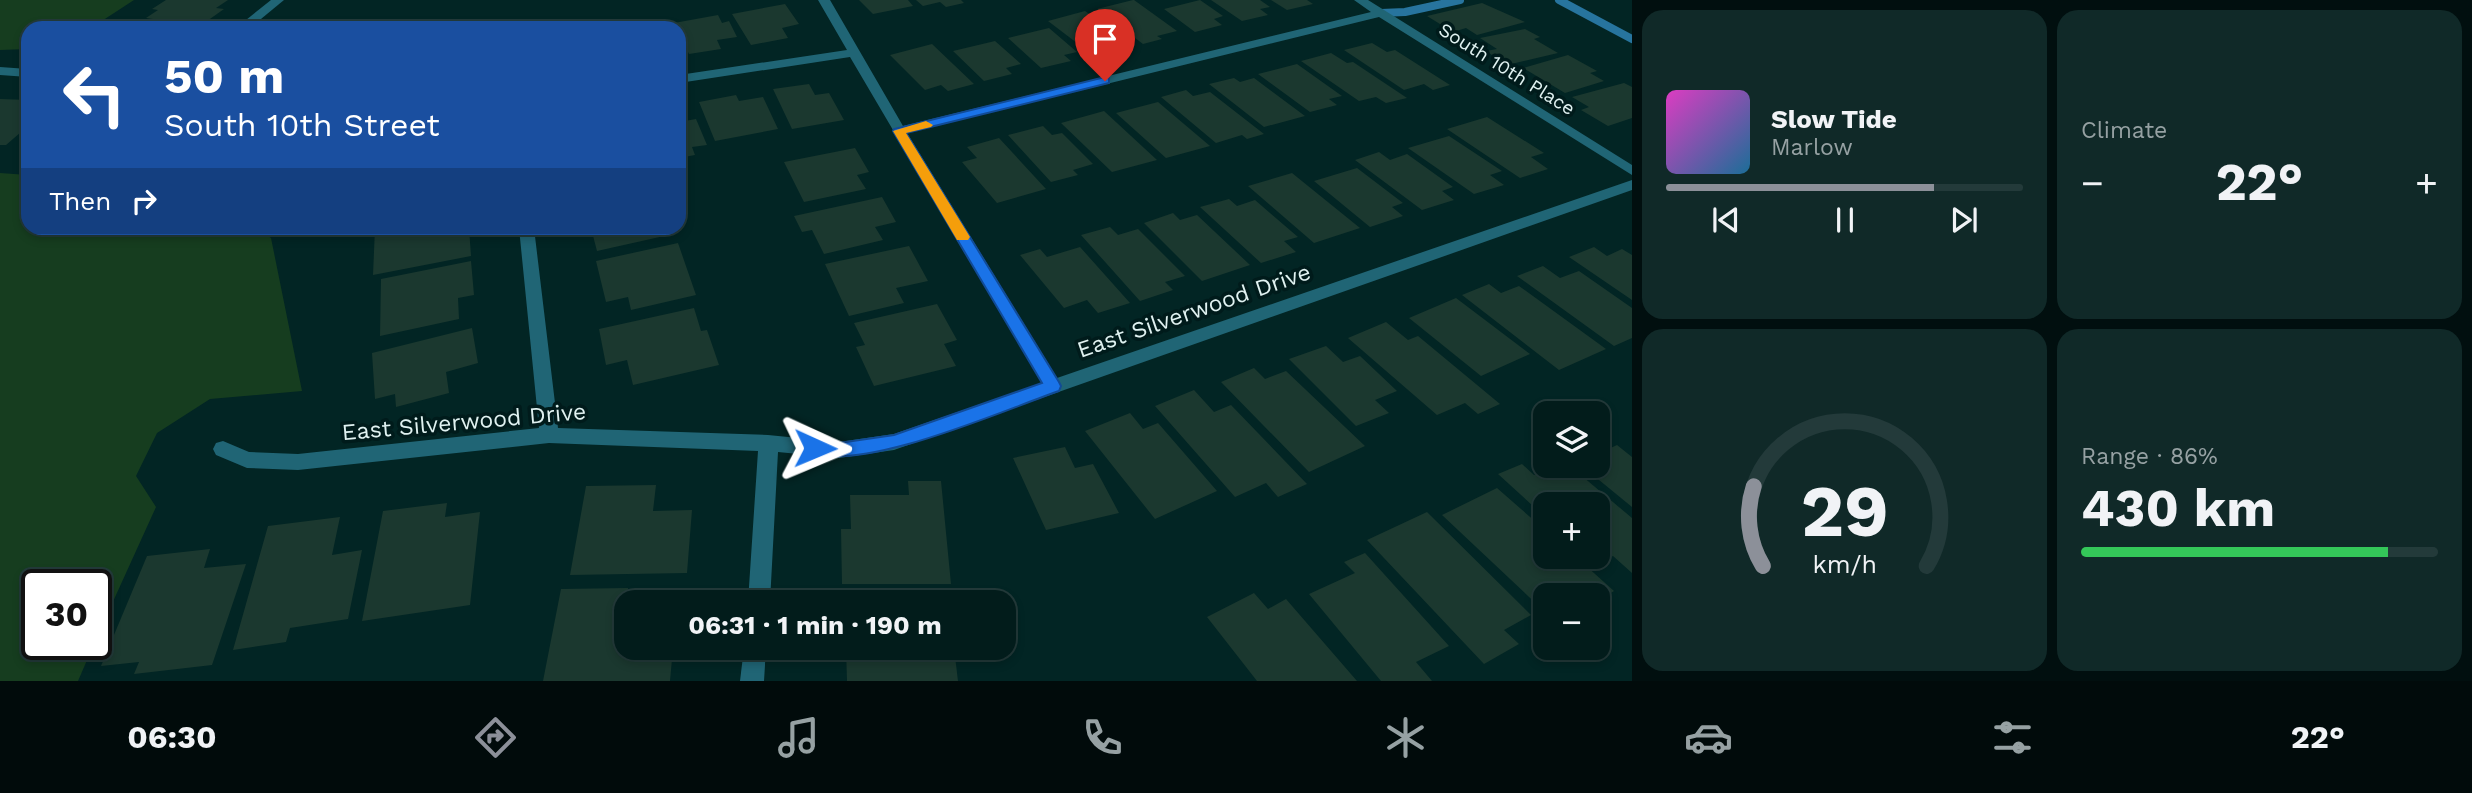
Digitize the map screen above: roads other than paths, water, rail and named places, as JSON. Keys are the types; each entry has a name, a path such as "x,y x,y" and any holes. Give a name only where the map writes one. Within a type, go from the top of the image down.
{"street":[{"path":"251,21 278,0"},
{"path":"824,0 899,131 1053,386"},
{"name":"South 10th Place","path":"1360,0 1632,171"},
{"path":"899,131 1381,13"},
{"path":"686,78 853,52"},
{"path":"0,71 21,72"},
{"name":"East Silverwood Drive","path":"223,449 247,460 298,461 548,435 768,443 839,450 894,442 1632,185"},
{"path":"527,235 548,435"},
{"path":"759,590 768,443"},
{"path":"752,681 754,660"}],"waterway":[{"path":"1381,13 1405,12 1460,0"},
{"path":"1559,0 1632,39"}]}
